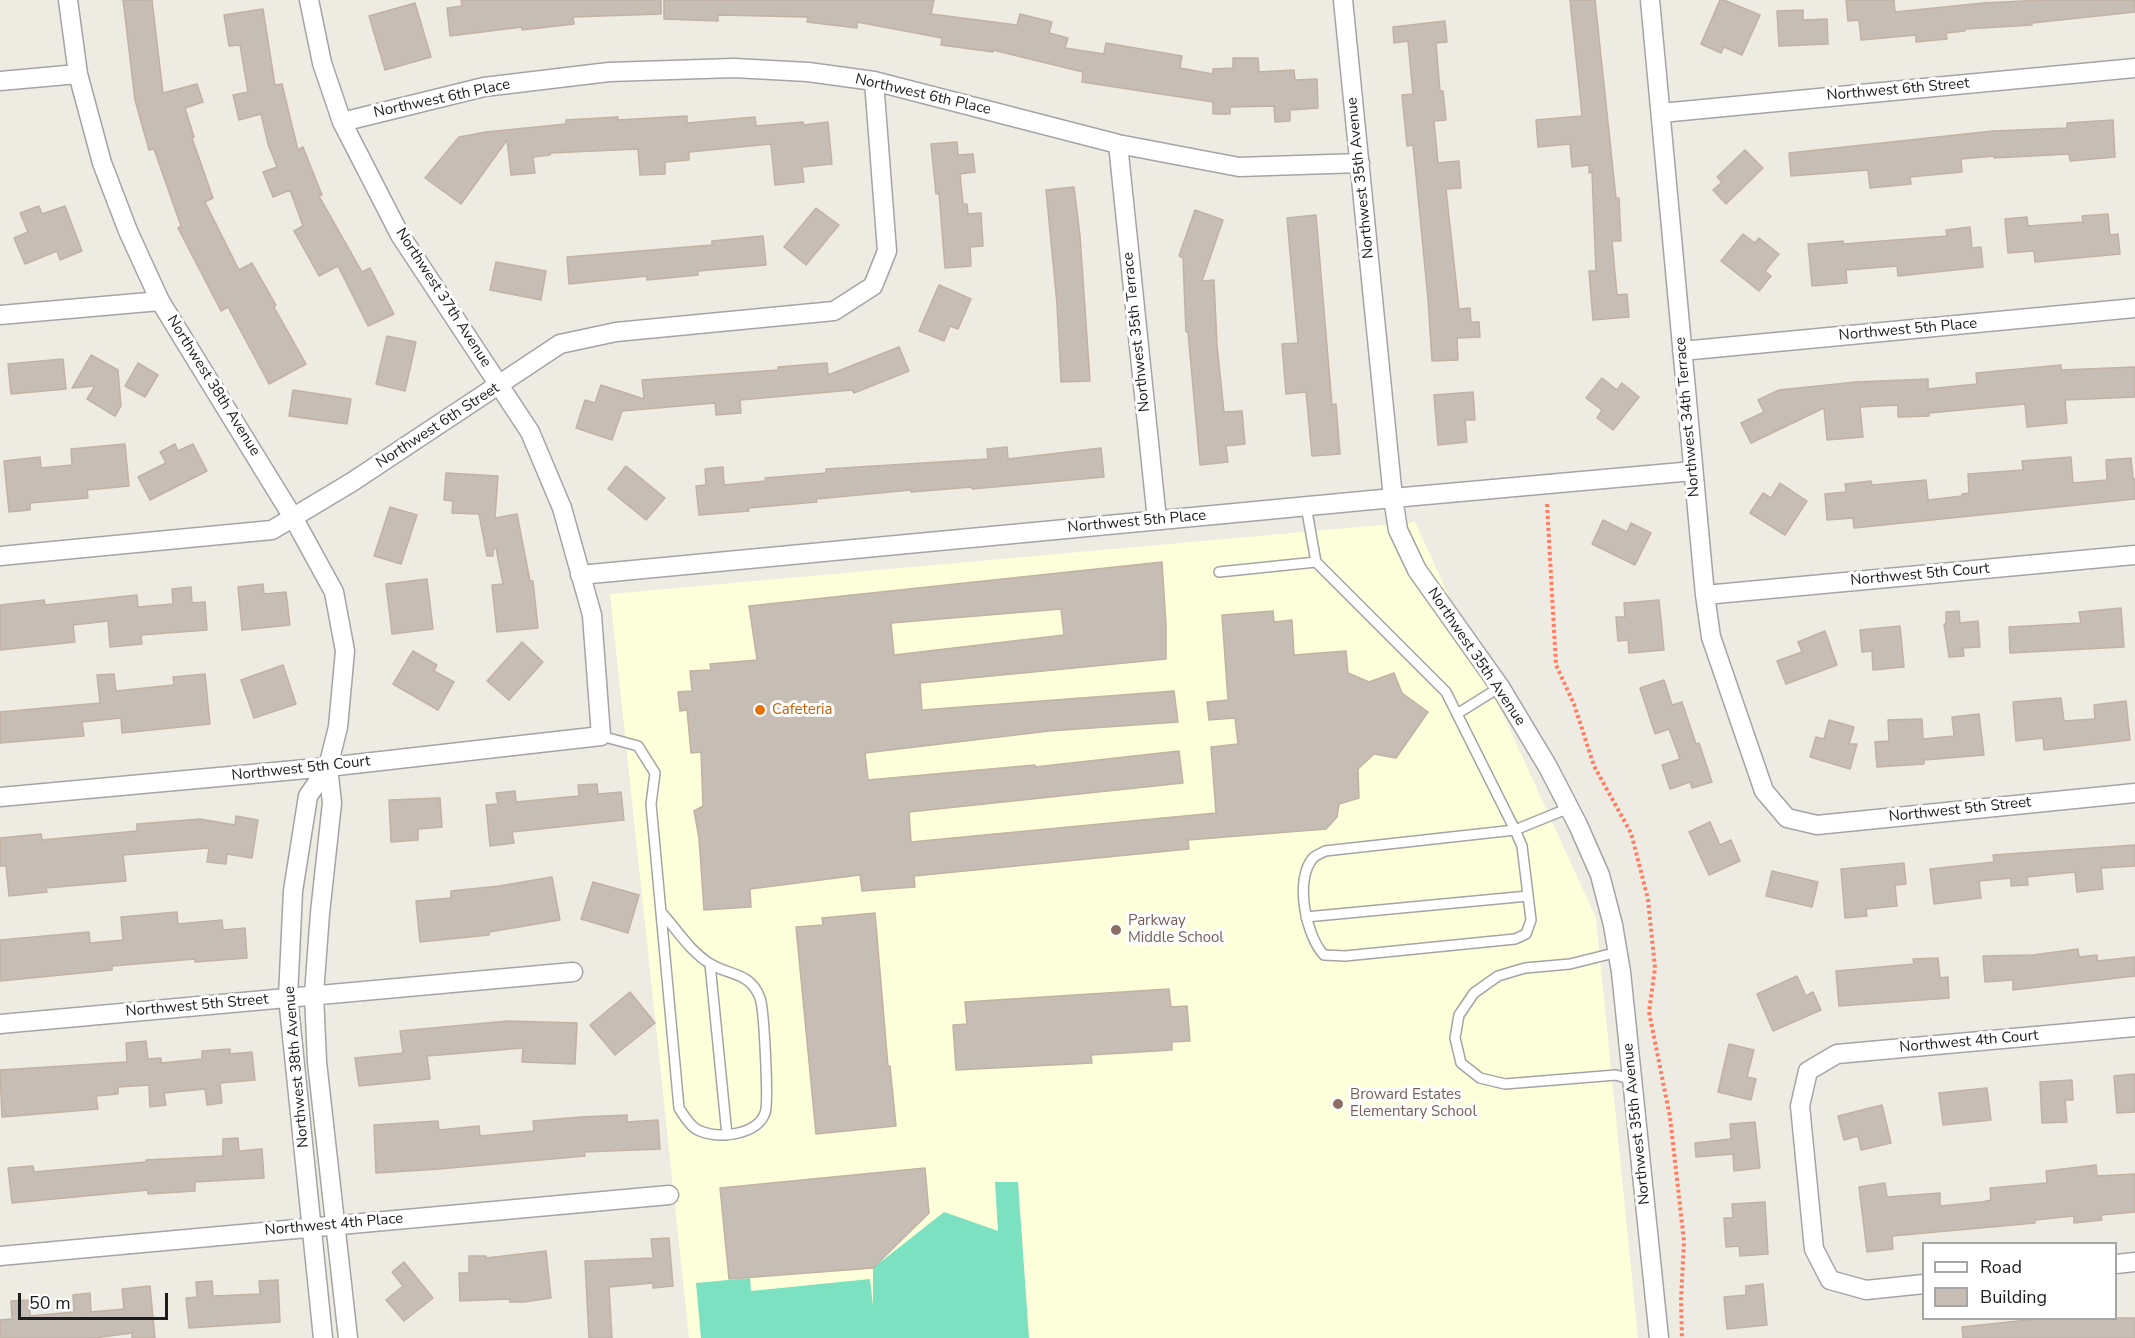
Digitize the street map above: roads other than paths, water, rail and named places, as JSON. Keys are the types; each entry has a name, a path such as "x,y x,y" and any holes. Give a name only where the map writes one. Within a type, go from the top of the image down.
{"street":[{"name":"Northwest 38th Avenue","path":"68,0 78,74 102,163 128,231 160,301 294,519 334,592 345,651 338,727 328,767 332,803 314,994 317,1062 348,1338"},
{"name":"Northwest 37th Avenue","path":"309,0 322,63 342,122 400,236 530,432 562,508 592,615 601,736"},
{"name":"Northwest 35th Avenue","path":"1343,0 1398,531 1417,570 1500,687 1548,767 1600,874 1618,952 1659,1338"},
{"name":"Northwest 34th Terrace","path":"1650,0 1693,471 1711,637 1764,791 1786,818"},
{"name":"Northwest 6th Place","path":"342,122 484,87 609,72 734,68 808,72 874,81 1118,144 1239,167 1360,163"},
{"name":"Northwest 6th Street","path":"1661,113 2135,68"},
{"path":"0,81 78,74"},
{"name":"Northwest 6th Street","path":"0,556 272,530 294,519 560,344 616,332 834,311 873,286 887,251 874,81"},
{"name":"Northwest 35th Terrace","path":"1118,144 1157,520"},
{"path":"0,315 160,301"},
{"name":"Northwest 5th Place","path":"1682,351 2135,308"},
{"name":"Northwest 5th Place","path":"580,575 1693,471"},
{"name":"Northwest 5th Court","path":"1705,595 2135,555"},
{"name":"Northwest 5th Court","path":"0,797 328,767 601,736"},
{"name":"Northwest 38th Avenue","path":"323,1338 288,997 292,891 308,796 328,767"},
{"name":"Northwest 5th Street","path":"1786,818 1817,825 2135,793"},
{"name":"Northwest 5th Street","path":"0,1024 573,972"},
{"name":"Northwest 4th Court","path":"1922,1284 1866,1290 1830,1280 1814,1250 1800,1106 1808,1071 1837,1054 2135,1026"},
{"name":"Northwest 4th Place","path":"0,1256 669,1195"},
{"path":"2117,1264 2135,1262"}],"lane":[{"path":"1306,506 1316,562 1446,692 1515,830 1522,846 1531,920 1526,934 1515,939 1493,942 1345,956 1324,955 1315,946 1306,917 1303,887 1305,873 1314,858 1325,851 1515,830 1569,808"},
{"path":"1219,572 1316,562"},
{"path":"1457,714 1500,687"},
{"path":"601,736 638,746 655,773 651,804 663,913 679,1108 687,1121 700,1131 727,1135 753,1129 765,1114 767,1097 761,1000 753,985 736,973 710,964 692,949 663,913"},
{"path":"1306,917 1528,896"},
{"path":"1618,952 1570,964 1525,968 1498,976 1474,993 1459,1016 1455,1038 1461,1063 1480,1078 1505,1084 1616,1075 1632,1080"},
{"path":"710,964 727,1135"}],"place":[{"name":"Cafeteria","path":"760,710"},
{"name":"Parkway Middle School","path":"1116,930"},
{"name":"Broward Estates Elementary School","path":"1338,1104"}]}
